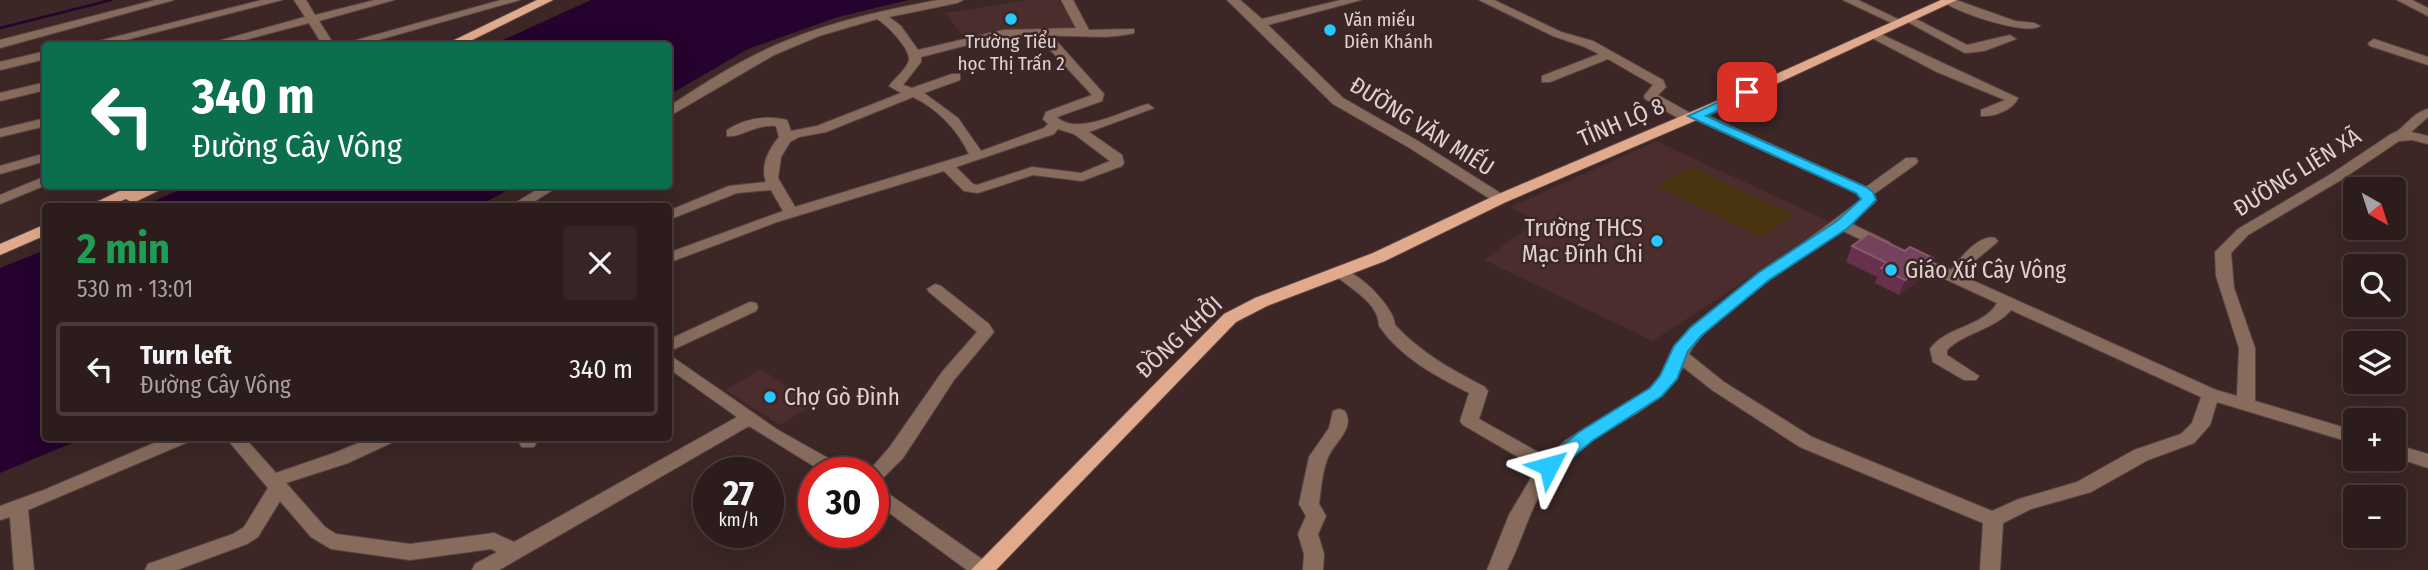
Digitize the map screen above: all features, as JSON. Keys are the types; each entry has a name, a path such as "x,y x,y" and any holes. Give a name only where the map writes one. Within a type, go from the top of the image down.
{"main road":[{"path":"455,42 532,3 547,0"},
{"path":"471,42 559,0"},
{"name":"TỈNH LỘ 8","path":"1500,199 1692,117 1949,1"},
{"path":"103,203 135,189"},
{"path":"121,203 153,189"},
{"name":"ĐỒNG KHỞI","path":"982,570 1223,324 1242,310 1340,272 1500,199"},
{"path":"0,250 42,231"},
{"path":"0,258 42,240"}],"street":[{"path":"0,44 168,0"},
{"path":"102,42 276,0"},
{"path":"300,0 326,42"},
{"path":"222,42 388,0"},
{"path":"356,42 514,0"},
{"path":"672,110 773,50 840,25 957,0"},
{"path":"1068,0 1084,30 1082,33"},
{"name":"ĐƯỜNG VĂN MIẾU","path":"1233,0 1260,23 1289,55 1338,101 1500,199"},
{"path":"1260,23 1355,0"},
{"path":"1485,0 1557,34 1589,44 1659,83 1660,87 1650,96 1866,193"},
{"path":"1849,0 1905,21 1965,49 1980,48 2010,39"},
{"path":"2403,0 2424,7"},
{"path":"1949,1 2013,24 2034,26"},
{"path":"878,15 899,27 906,44 915,55"},
{"path":"915,55 993,37 1037,31 1100,35 1130,32"},
{"path":"946,165 969,188 978,189 1032,170 1082,177 1117,163 1117,158 1079,131 1056,124 1049,117 1096,100 1098,94 1046,39 1046,34 1049,33"},
{"path":"1874,35 1941,69 2012,98 2009,104 1986,113"},
{"path":"2374,43 2428,61"},
{"path":"915,55 911,67 895,84 950,116 976,155"},
{"path":"1546,79 1608,55"},
{"path":"0,66 42,56"},
{"path":"791,213 771,178 775,152 786,137 837,123 910,92 956,77"},
{"path":"0,97 42,87"},
{"path":"1079,131 1148,107"},
{"name":"ĐƯỜNG LIÊN XÃ","path":"2246,403 2247,350 2244,331 2222,271 2223,251 2243,232 2336,177 2396,137 2405,135 2408,127 2420,116 2428,113"},
{"path":"732,133 742,127 768,120 782,123 786,137"},
{"path":"0,133 42,123"},
{"path":"672,258 791,213 1036,136 1049,131 1056,124"},
{"path":"2405,135 2428,140"},
{"path":"0,170 42,158"},
{"path":"1866,193 1911,161"},
{"path":"0,200 42,182"},
{"path":"672,214 734,190 776,186"},
{"path":"522,203 547,189"},
{"path":"1497,570 1520,513 1549,466 1586,437 1656,392 1668,379 1678,354 1696,331 1725,305 1842,225 1868,200 1866,193"},
{"path":"1842,225 1953,279 2210,394 2343,434"},
{"path":"1953,279 1966,261 1990,241"},
{"path":"1340,272 1378,303 1387,316 1387,326 1404,345 1437,369 1479,391 1469,421 1549,466"},
{"path":"889,461 948,376 972,347 986,336 986,332 935,289"},
{"path":"1970,376 1939,358 1938,349 1960,332 1997,317 2006,307 2006,301"},
{"path":"672,345 750,307"},
{"path":"1678,354 1718,386 1806,442 1993,519"},
{"path":"672,362 750,418 813,457"},
{"path":"1993,519 2019,505 2082,488 2141,455 2188,441 2203,422 2210,394"},
{"path":"1313,570 1314,554 1308,534 1316,516 1309,504 1310,495 1318,457 1338,429 1339,415"},
{"path":"482,570 750,418"},
{"path":"24,570 24,551 9,510 51,495 175,441"},
{"path":"238,441 318,533 331,541 410,552 494,541 513,551"},
{"path":"155,570 240,539 251,532 275,484 380,441"},
{"path":"2406,454 2428,461"},
{"path":"889,503 982,570"},
{"path":"1990,570 1993,519"}],"shaded area":[{"path":"591,0 908,0 838,17 748,49 672,93 672,42 499,42"},
{"name":"Trường Tiểu học Thị Trấn 2","path":"1027,0 1058,0 1077,26 966,40 945,13"},
{"name":"Trường THCS Mạc Đĩnh Chi","path":"1656,141 1833,223 1653,341 1484,260 1537,221 1510,207"},
{"path":"1691,167 1793,215 1761,237 1656,186"},
{"path":"181,189 510,189 484,203 150,203"},
{"path":"42,251 42,441 77,441 0,473 0,268"},
{"name":"Chợ Gò Đình","path":"761,369 814,404 781,425 725,390"}],"building":[{"path":"1869,234 1905,251 1910,247 1933,258 1905,280 1881,268 1887,263 1852,246"}],"waterway":[{"path":"0,28 111,0"}],"place":[{"name":"Trường Tiểu học Thị Trấn 2","path":"1011,19"},
{"name":"Văn miếu Diên Khánh","path":"1330,30"},
{"name":"Trường THCS Mạc Đĩnh Chi","path":"1657,241"},
{"name":"Giáo Xứ Cây Vông","path":"1891,270"},
{"name":"Chợ Gò Đình","path":"770,397"}],"route":[{"path":"1549,466 1586,437 1656,392 1668,379 1680,349 1696,331 1763,276 1842,225 1868,200 1868,195 1861,190 1695,116 1747,92"}]}
